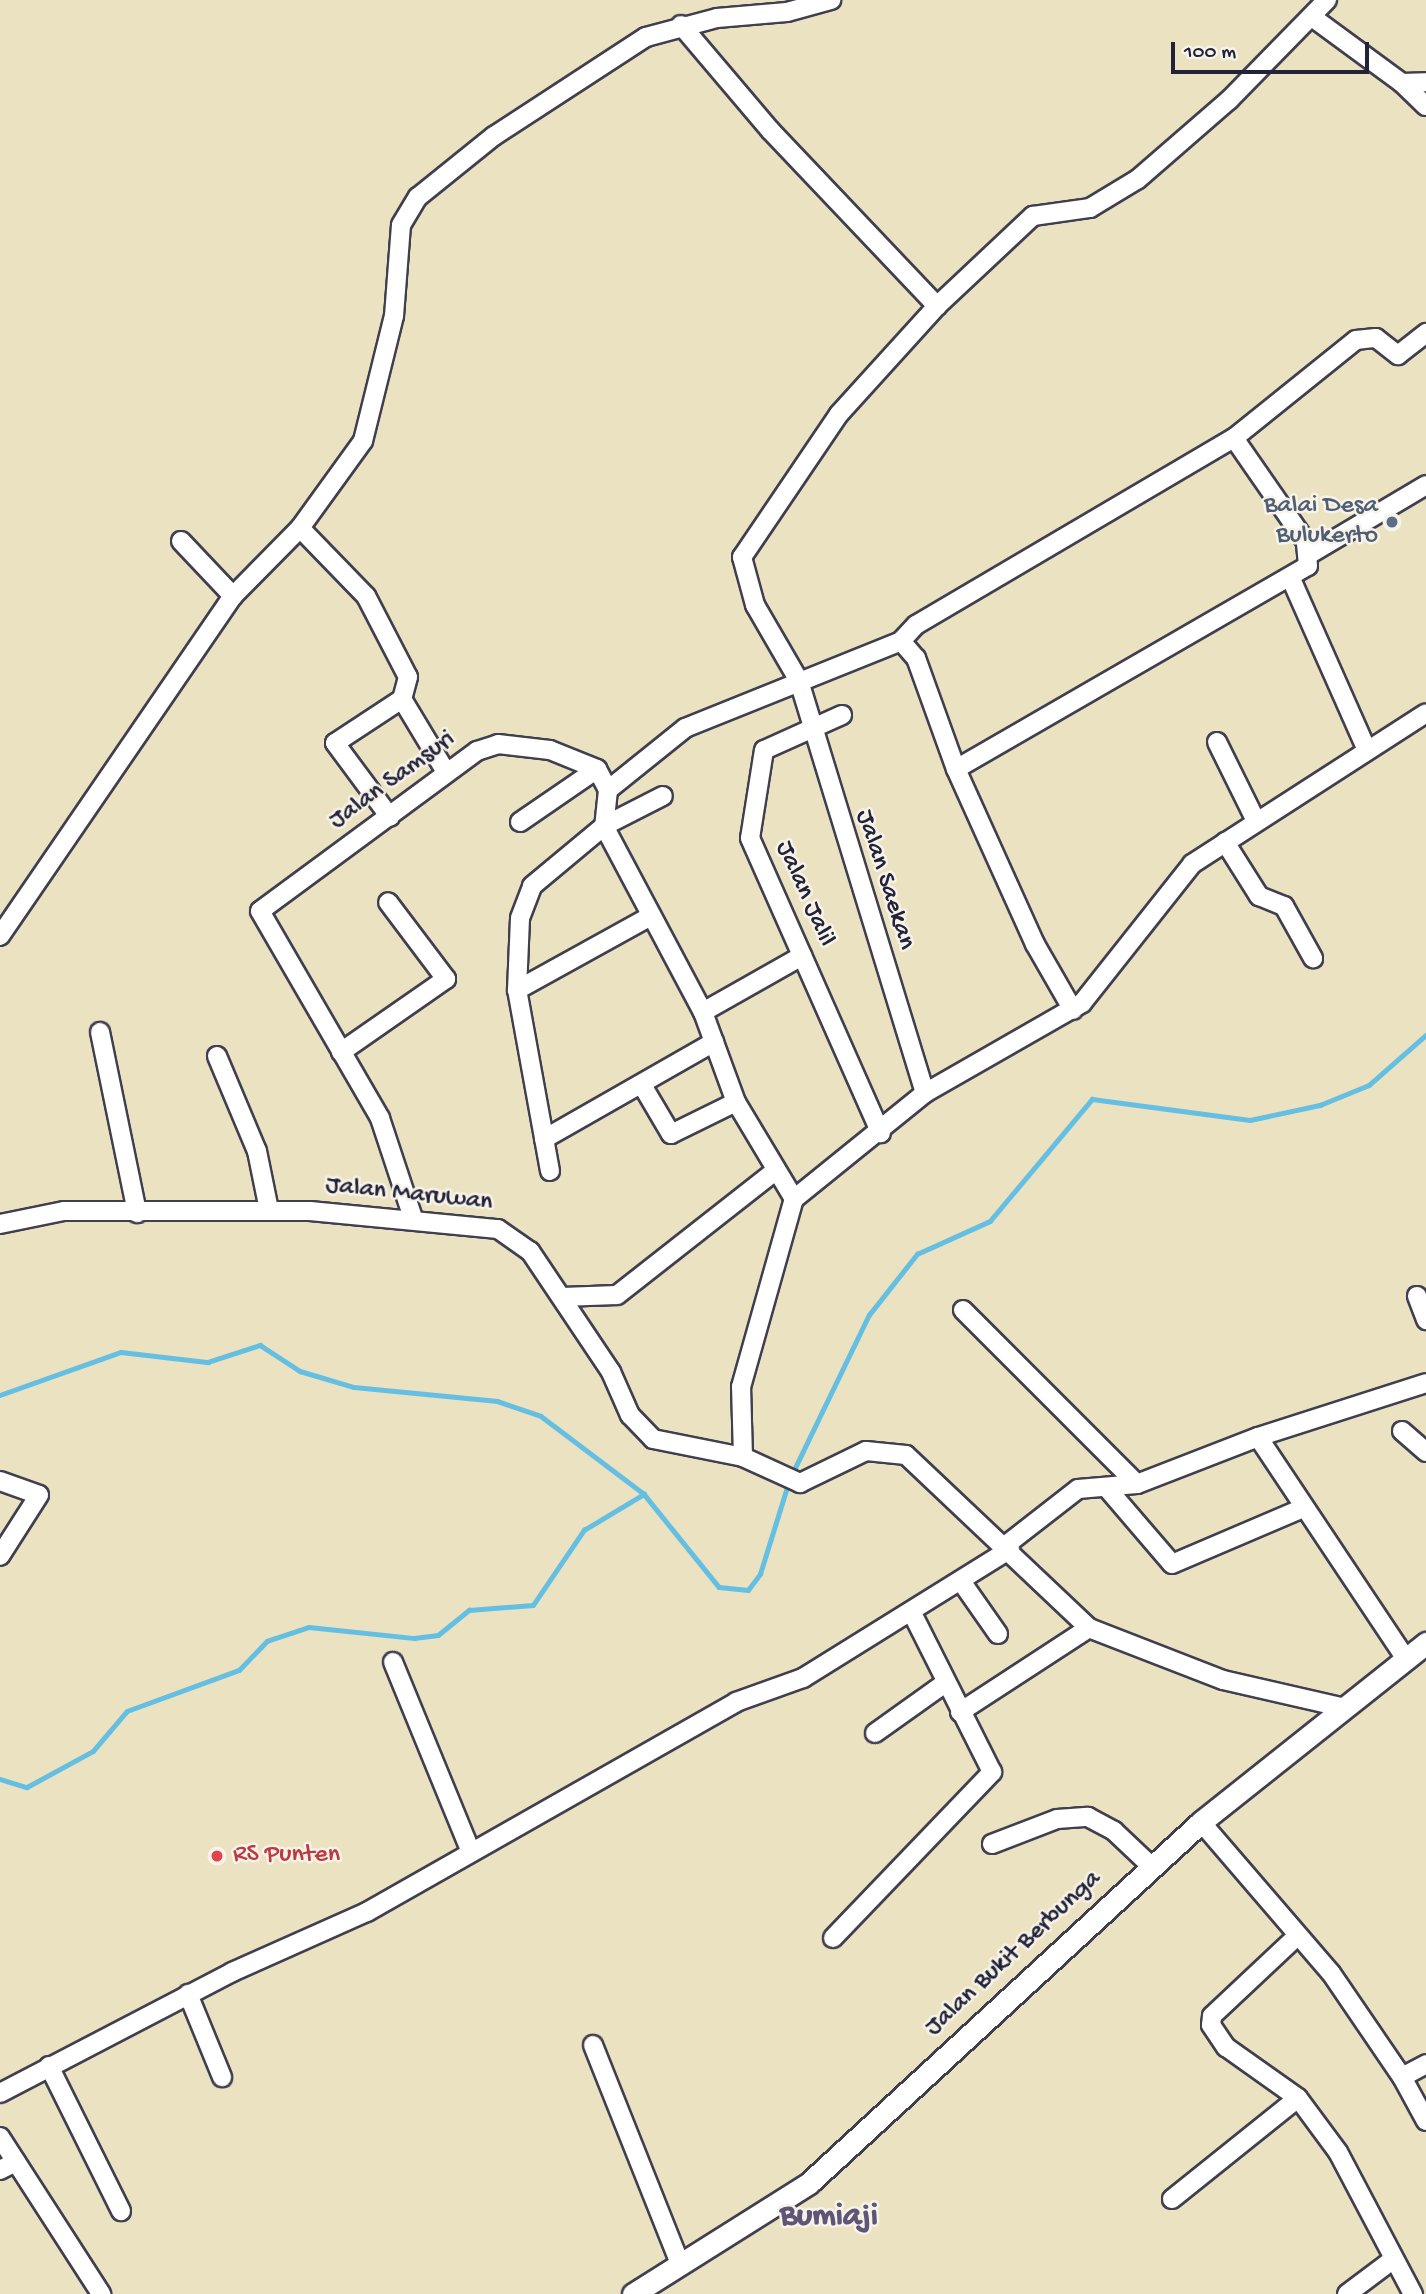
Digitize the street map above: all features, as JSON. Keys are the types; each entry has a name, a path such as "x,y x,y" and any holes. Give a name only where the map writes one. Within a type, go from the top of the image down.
{"main road":[{"name":"Jalan Bukit Berbunga","path":"633,2294 657,2287 680,2264 809,2183 1201,1822 1340,1707 1426,1643"}],"street":[{"path":"0,936 233,596 300,528 363,441 394,316 399,236 409,208 442,176 540,105 646,37 681,25 831,0"},
{"name":"Jalan Saekan","path":"925,1093 810,732 799,681 755,605 742,557 839,414 937,306 1033,216 1090,208 1138,178 1327,0"},
{"path":"1312,17 1402,83 1426,106"},
{"path":"681,25 770,130 937,306"},
{"path":"1402,83 1426,82"},
{"path":"608,790 682,729 901,641 916,625 1234,438 1356,341 1376,338 1398,355 1426,333"},
{"path":"956,769 1292,581 1308,566 1310,554 1234,438"},
{"path":"1310,554 1426,485"},
{"path":"300,528 366,596 388,632 410,684 402,699 335,743 390,817"},
{"path":"181,541 233,596"},
{"path":"1292,581 1366,748"},
{"path":"901,641 916,658 956,769 1035,944 1073,1010"},
{"path":"402,699 446,772"},
{"path":"743,1457 741,1387 794,1199 880,1133 925,1093 1073,1010 1182,872 1366,748 1426,713"},
{"name":"Jalan Jalil","path":"842,715 762,754 750,828 880,1133"},
{"path":"1217,742 1256,821"},
{"name":"Jalan Samsuri","path":"413,1218 391,1141 260,911 390,817 446,772 498,744 550,750 597,769"},
{"path":"520,822 597,769 608,790 604,826 703,1012 736,1102 774,1172 794,1199"},
{"path":"550,1171 517,990 520,918 532,886 604,826 663,796"},
{"path":"1225,842 1259,896 1284,906 1313,958"},
{"path":"341,1052 446,979 388,902"},
{"path":"517,990 651,916"},
{"path":"703,1012 803,956"},
{"path":"100,1032 136,1213"},
{"path":"544,1139 714,1042"},
{"path":"217,1056 257,1151 269,1210"},
{"path":"642,1085 671,1134 736,1102"},
{"path":"562,1297 607,1298 622,1292 774,1172"},
{"name":"Jalan Maruwan","path":"0,1224 64,1211 136,1213 269,1210 413,1218 513,1236 562,1297 638,1427 661,1443 743,1457 800,1483 866,1451 896,1452 913,1458 1008,1547"},
{"path":"1417,1296 1426,1320"},
{"path":"963,1310 1137,1484"},
{"path":"0,2093 188,1994 367,1912 736,1702 803,1678 963,1584 1078,1489 1137,1484 1258,1437 1426,1384"},
{"path":"1402,1431 1426,1452"},
{"path":"1258,1437 1406,1659"},
{"path":"0,1481 39,1495 0,1556"},
{"path":"1106,1487 1172,1564 1303,1508"},
{"path":"1008,1547 1089,1628 1223,1680 1340,1707"},
{"path":"963,1584 998,1634"},
{"path":"833,1938 992,1772 913,1615"},
{"path":"960,1712 1089,1628"},
{"path":"393,1662 471,1852"},
{"path":"875,1733 945,1683"},
{"path":"992,1844 1057,1819 1088,1817 1114,1831 1151,1866"},
{"path":"1201,1822 1295,1938 1331,1973 1402,2077 1426,2121"},
{"path":"1295,1938 1212,2016 1211,2025 1220,2042 1298,2098 1338,2152 1391,2261 1413,2294"},
{"path":"188,1994 222,2077"},
{"path":"593,2045 680,2264"},
{"path":"1402,2077 1426,2064"},
{"path":"49,2066 121,2211"},
{"path":"1172,2199 1298,2098"},
{"path":"0,2137 8,2166 101,2294"},
{"path":"1347,2294 1391,2261"}],"waterway":[{"path":"791,1476 869,1315 917,1254 990,1221 1092,1099 1250,1120 1320,1105 1369,1085 1426,1035"},
{"path":"0,1395 121,1352 208,1362 260,1345 300,1371 354,1387 497,1401 541,1416 644,1494 719,1587 748,1590 760,1574 788,1484"},
{"path":"0,1779 27,1787 93,1751 127,1711 239,1670 267,1641 309,1627 414,1638 438,1635 469,1610 533,1605 584,1530 644,1494"}],"place":[{"name":"Balai Desa Bulukerto","path":"1392,522"},
{"name":"RS Punten","path":"217,1856"}],"district":[{"name":"Bumiaji","path":"829,2218"}]}
